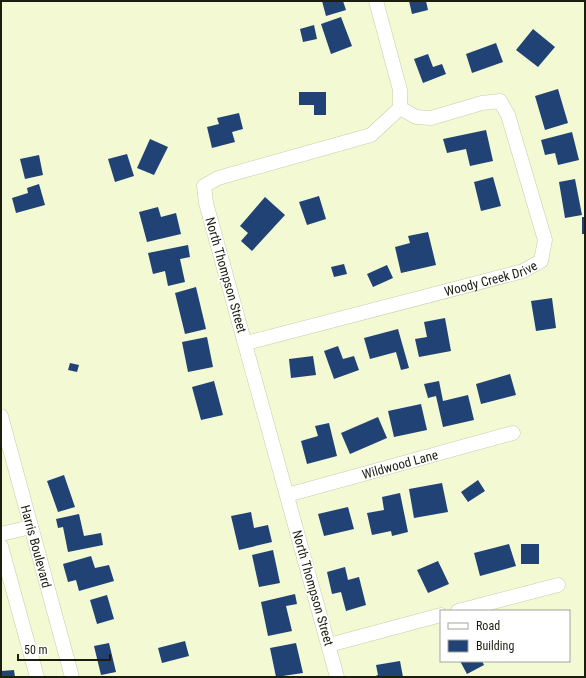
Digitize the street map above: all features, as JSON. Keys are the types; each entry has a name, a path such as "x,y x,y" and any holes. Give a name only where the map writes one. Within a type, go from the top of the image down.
{"street":[{"path":"376,1 400,90 400,108"},
{"name":"Woody Creek Drive","path":"246,343 523,271 541,262 545,240 508,115 500,102 482,103 431,118 416,117 400,108"},
{"name":"North Thompson Street","path":"337,677 246,343 206,203 204,186 218,178 371,135 400,108"},
{"name":"Harris Boulevard","path":"1,416 72,677"},
{"name":"Wildwood Lane","path":"287,495 513,433"},
{"path":"1,534 31,527"},
{"path":"1,546 37,677"},
{"path":"462,610 558,585"},
{"path":"329,645 440,615"}],"building":[{"path":"322,1 343,1 346,10 326,16"},
{"path":"409,1 426,1 428,10 412,14"},
{"path":"341,17 352,46 331,54 321,24"},
{"path":"314,25 317,39 303,42 300,29"},
{"path":"533,29 555,47 538,67 516,50"},
{"path":"496,43 503,62 472,73 466,54"},
{"path":"428,54 433,67 442,64 446,74 423,83 414,59"},
{"path":"558,89 568,123 545,130 535,96"},
{"path":"299,92 326,92 326,115 314,115 314,105 299,105"},
{"path":"239,113 243,129 232,132 235,142 212,148 207,127 219,124 217,118"},
{"path":"486,130 493,161 470,166 466,149 447,153 443,139"},
{"path":"572,132 579,160 558,165 555,153 545,155 541,140"},
{"path":"150,139 168,147 154,175 137,168"},
{"path":"127,154 134,176 115,182 108,159"},
{"path":"39,155 43,175 25,179 20,159"},
{"path":"493,177 501,206 481,211 474,182"},
{"path":"575,179 582,215 565,218 559,182"},
{"path":"39,184 45,205 16,213 12,198 28,193 27,188"},
{"path":"319,196 326,219 307,225 299,202"},
{"path":"265,197 285,215 252,251 241,241 248,233 240,226"},
{"path":"158,207 161,217 176,213 181,234 147,242 139,212"},
{"path":"582,217 585,217 585,234 582,234"},
{"path":"428,232 436,265 401,273 395,247 410,243 408,236"},
{"path":"188,245 190,257 180,259 185,282 168,286 165,271 153,274 148,253"},
{"path":"344,264 347,274 334,277 331,267"},
{"path":"387,265 393,278 373,287 367,274"},
{"path":"196,287 206,329 185,334 175,293"},
{"path":"552,298 556,328 536,331 531,301"},
{"path":"445,318 451,351 419,357 415,339 427,337 424,322"},
{"path":"398,329 409,368 401,370 396,352 370,359 364,338"},
{"path":"207,337 213,367 188,372 182,342"},
{"path":"338,346 343,359 354,356 359,370 334,379 324,351"},
{"path":"313,356 316,375 291,378 289,359"},
{"path":"70,363 79,365 77,372 68,370"},
{"path":"510,374 516,395 481,404 476,384"},
{"path":"214,381 223,415 201,420 192,387"},
{"path":"439,381 443,401 468,395 474,420 443,427 436,396 428,398 424,384"},
{"path":"421,404 427,430 394,437 388,411"},
{"path":"378,417 387,438 350,454 341,433"},
{"path":"329,423 337,456 307,464 301,441 318,436 315,426"},
{"path":"64,475 75,507 58,512 47,481"},
{"path":"478,480 485,491 468,502 461,492"},
{"path":"442,483 448,512 414,518 409,489"},
{"path":"400,493 408,532 392,536 391,531 372,535 367,513 384,510 382,497"},
{"path":"348,507 354,529 324,536 318,514"},
{"path":"251,512 254,528 268,525 272,542 239,550 231,516"},
{"path":"79,514 84,536 101,533 103,545 68,552 63,527 58,528 56,519"},
{"path":"509,544 516,566 480,576 474,553"},
{"path":"521,544 539,544 539,564 521,564"},
{"path":"273,550 280,583 259,587 252,555"},
{"path":"91,556 95,568 109,565 114,581 79,591 76,580 68,582 63,564"},
{"path":"438,561 449,584 428,593 417,570"},
{"path":"345,567 348,580 359,577 366,605 346,611 341,592 332,594 327,572"},
{"path":"295,594 297,604 286,606 292,631 268,636 261,602"},
{"path":"107,595 114,619 97,624 90,600"},
{"path":"185,641 189,656 162,663 158,648"},
{"path":"109,643 116,672 101,675 94,646"},
{"path":"296,643 303,673 276,677 270,648"},
{"path":"400,661 403,677 373,677 378,675 376,665"},
{"path":"461,662 482,662 484,665 467,674"},
{"path":"14,670 15,677 1,677 1,671"}]}
